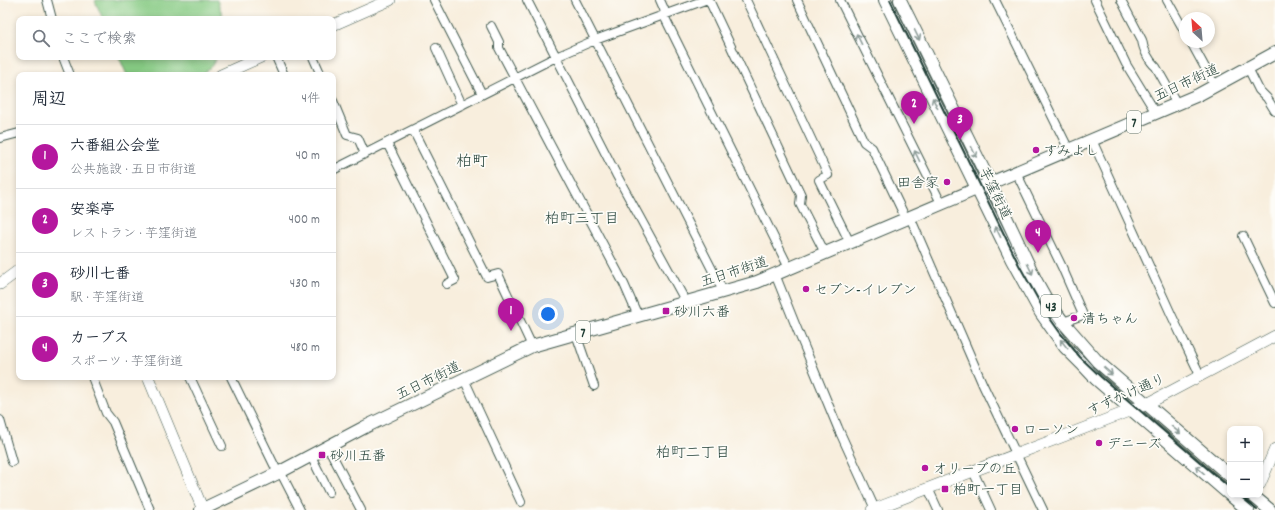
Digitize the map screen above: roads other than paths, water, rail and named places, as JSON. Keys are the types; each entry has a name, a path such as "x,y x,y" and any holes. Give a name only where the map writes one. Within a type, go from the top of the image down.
{"main road":[{"name":"芋窪街道","path":"885,0 1012,260 1033,300 1051,328 1065,347 1096,379 1227,492"},
{"name":"芋窪街道","path":"900,0 1046,300 1098,362 1227,473"},
{"name":"五日市街道","path":"202,510 532,346 757,282 1156,113 1215,86 1275,53"},
{"name":"芋窪街道","path":"1233,498 1245,509"},
{"path":"1256,498 1270,510"}],"street":[{"path":"46,0 51,16"},
{"path":"336,24 390,0"},
{"path":"434,0 482,94"},
{"path":"527,0 616,174 686,302"},
{"path":"575,0 723,291"},
{"path":"660,0 666,15 666,20 789,268"},
{"path":"336,168 556,57 595,40 705,0"},
{"path":"709,0 801,195 800,204 825,253"},
{"path":"746,0 828,175 819,180 850,243"},
{"path":"797,0 864,142 872,148 908,218 983,385 1043,510"},
{"path":"840,0 941,203"},
{"path":"996,0 1069,150"},
{"path":"1095,0 1126,64 1156,113"},
{"path":"1121,0 1142,40 1142,45 1152,64 1156,67 1176,104"},
{"path":"1167,0 1179,21"},
{"path":"491,26 499,42 499,48 514,78 624,284 638,316"},
{"path":"436,48 462,105"},
{"path":"1194,48 1215,86"},
{"path":"64,60 69,72"},
{"path":"228,72 254,60"},
{"path":"277,60 283,72"},
{"path":"314,60 320,72"},
{"path":"1248,68 1259,90 1267,98 1275,111"},
{"path":"336,108 347,134 358,138 365,154"},
{"path":"413,130 487,277 498,274 532,346"},
{"path":"0,138 16,134"},
{"path":"1092,140 1200,375"},
{"path":"387,143 455,280 447,284"},
{"path":"1016,172 1062,268 1082,315 1063,322"},
{"path":"1244,236 1275,302"},
{"path":"0,284 16,272"},
{"path":"775,274 794,324 873,509"},
{"path":"576,334 594,386"},
{"name":"すずかけ通り","path":"873,509 1147,404 1275,336"},
{"path":"464,379 520,502"},
{"path":"93,380 106,413 113,422 150,510"},
{"path":"149,380 202,510"},
{"path":"191,380 222,446"},
{"path":"232,380 278,473 282,475 300,510"},
{"path":"0,420 12,462"},
{"path":"328,447 360,510"},
{"path":"1263,477 1275,449"},
{"path":"311,456 329,492"},
{"path":"973,471 991,510"},
{"path":"928,488 938,510"},
{"path":"1245,509 1253,498"}],"railway":[{"path":"890,0 1019,265 1044,310 1080,357 1101,377 1227,485"},
{"path":"1243,498 1257,510"}],"place":[{"name":"安楽亭","path":"914,124"},
{"name":"砂川七番","path":"960,140"},
{"name":"すみよし","path":"1036,150"},
{"name":"田舎家","path":"947,182"},
{"name":"カーブス","path":"1038,253"},
{"name":"セブン-イレブン","path":"806,289"},
{"name":"砂川六番","path":"666,311"},
{"name":"清ちゃん","path":"1074,318"},
{"name":"六番組公会堂","path":"511,331"},
{"name":"ローソン","path":"1015,429"},
{"name":"デニーズ","path":"1099,443"},
{"name":"砂川五番","path":"322,455"},
{"name":"オリーブの丘","path":"925,468"},
{"name":"柏町一丁目","path":"945,489"}],"district":[{"name":"柏町","path":"472,160"},
{"name":"柏町三丁目","path":"582,218"},
{"name":"柏町二丁目","path":"693,452"}]}
